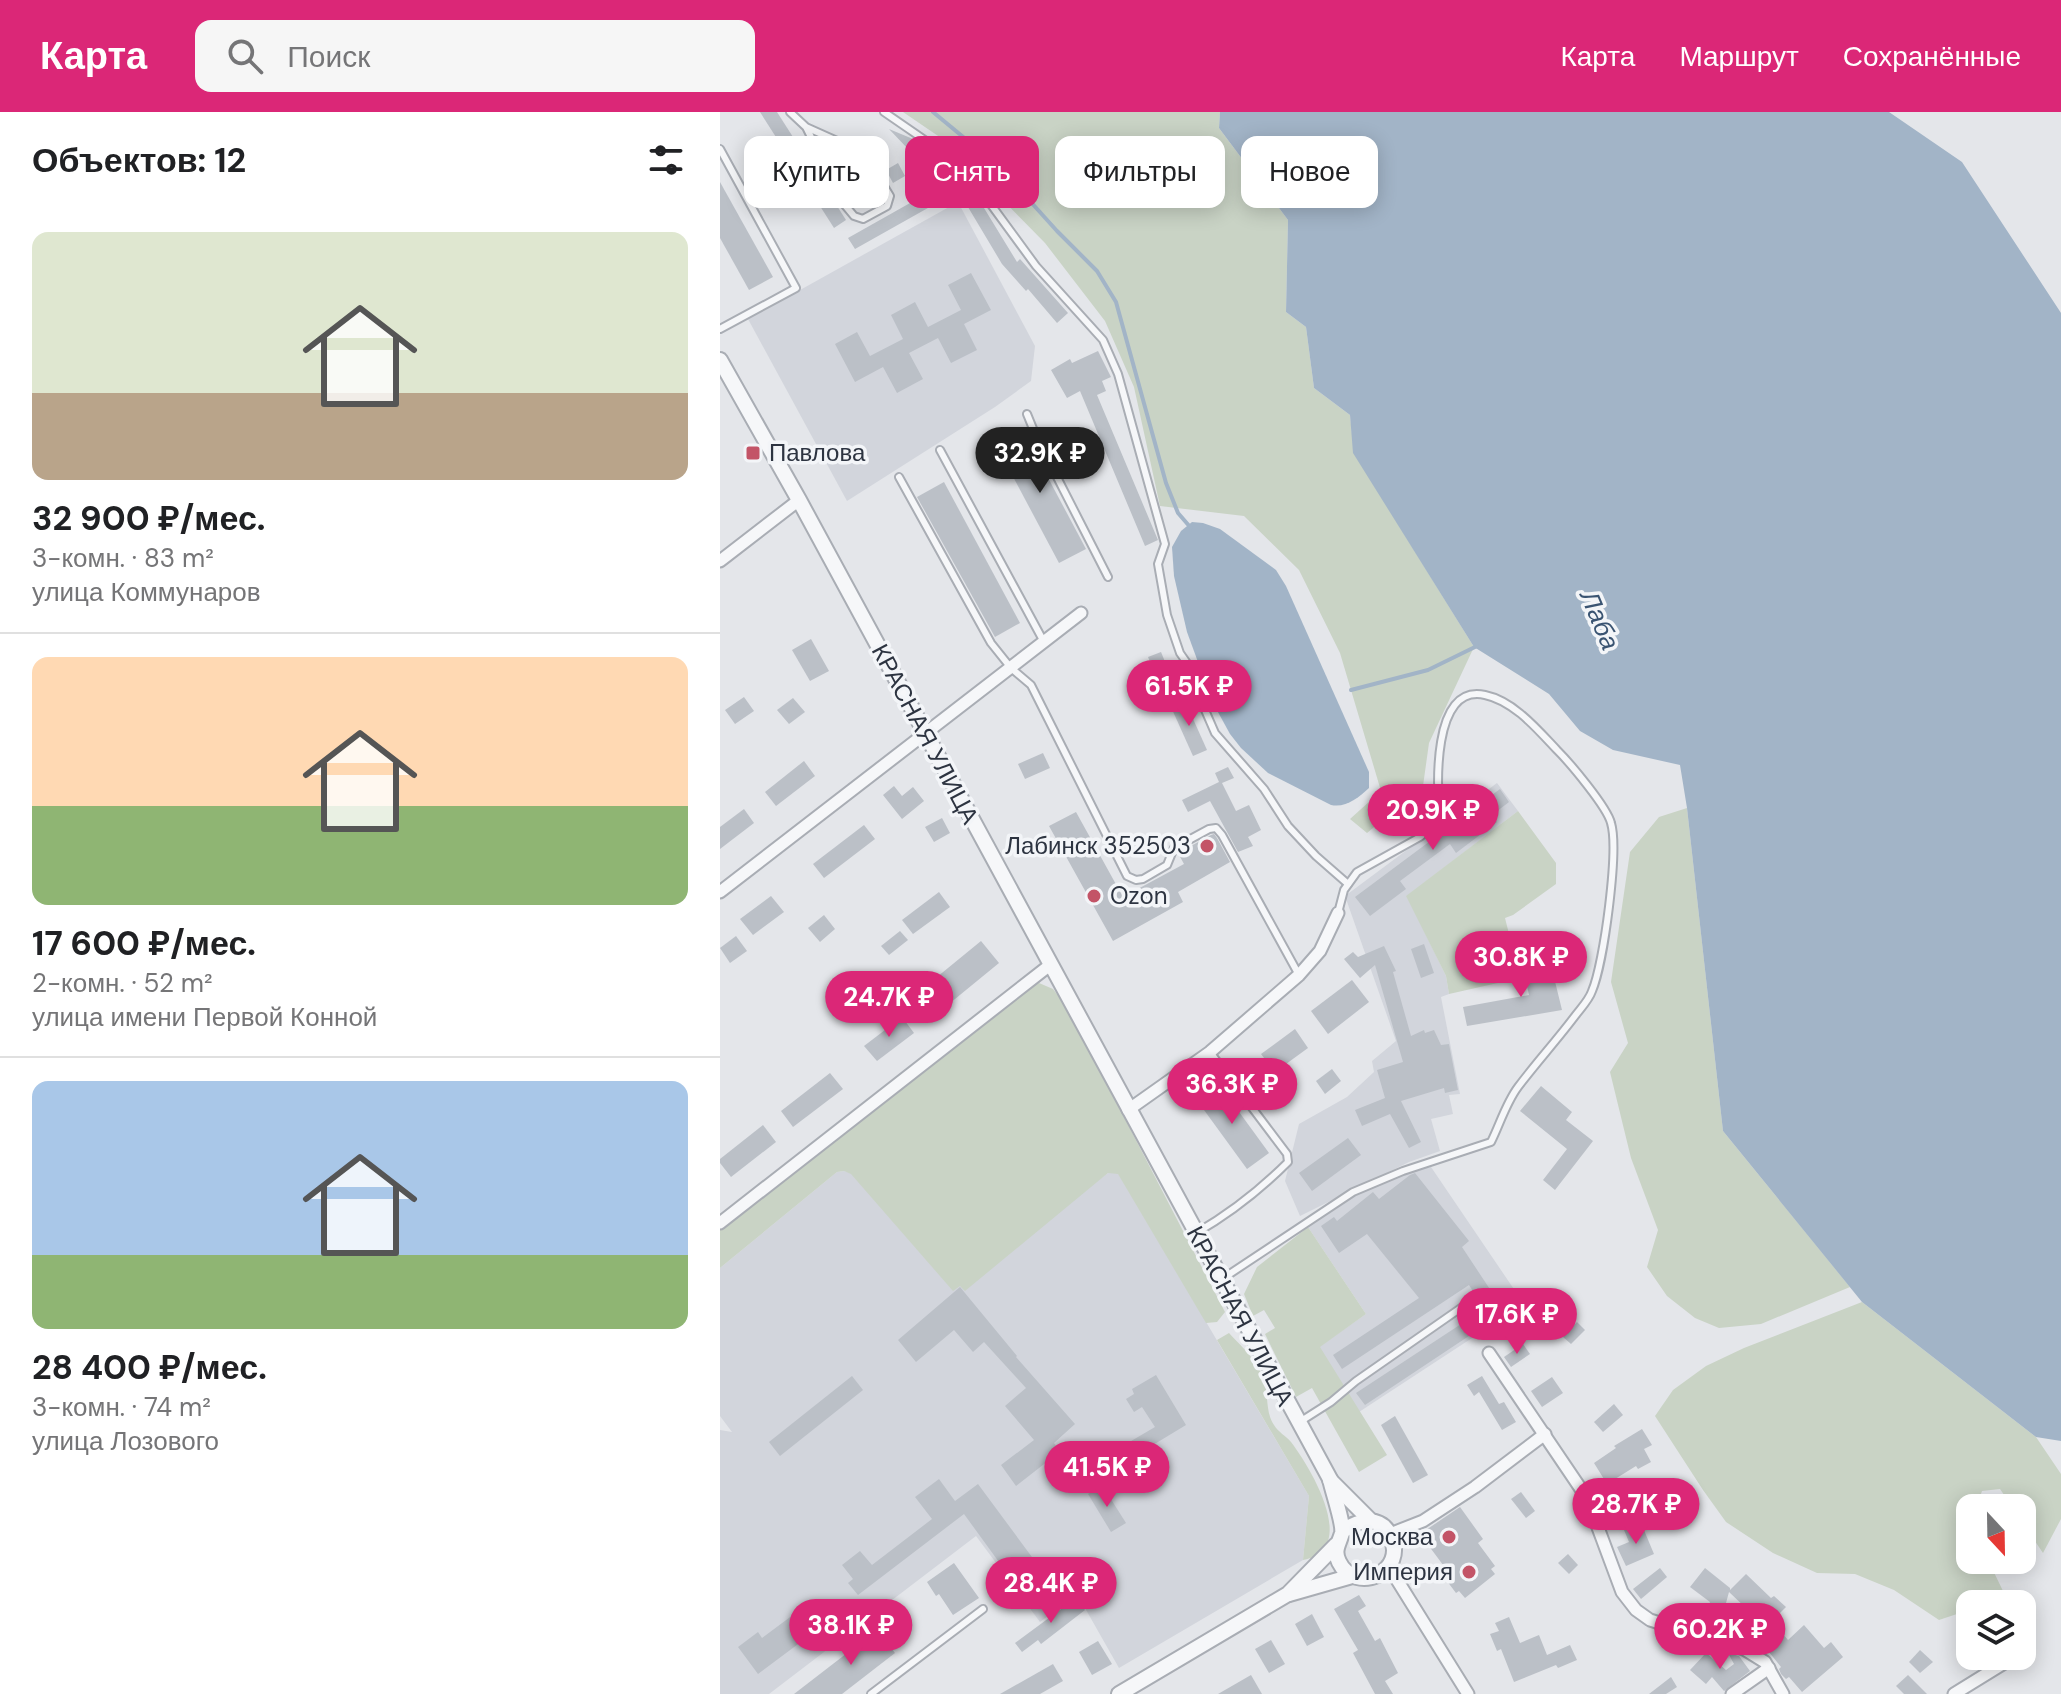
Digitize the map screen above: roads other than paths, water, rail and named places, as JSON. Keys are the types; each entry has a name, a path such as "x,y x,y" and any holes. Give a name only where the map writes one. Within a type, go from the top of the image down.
{"street":[{"name":"КРАСНАЯ УЛИЦА","path":"720,360 799,500 1298,1423 1330,1479 1371,1521 1390,1534"},
{"path":"720,561 799,500"},
{"path":"720,892 1081,613"},
{"path":"1128,1110 1210,1052 1299,975 1320,951 1338,913"},
{"path":"720,1223 1050,965"},
{"path":"1489,1353 1587,1498 1622,1592 1636,1610 1650,1620 1744,1649 1765,1662 1783,1694"},
{"path":"1119,1694 1288,1594 1352,1576 1377,1576 1389,1567 1394,1558 1390,1534 1423,1521 1475,1487 1545,1434"},
{"name":"КРАСНАЯ УЛИЦА","path":"1330,1479 1340,1563 1352,1576"},
{"path":"1288,1594 1354,1523 1371,1521"},
{"path":"1389,1567 1468,1694"},
{"path":"1732,1694 1769,1668"},
{"path":"1954,1694 1993,1670"}],"lane":[{"path":"790,112 806,127 864,153 890,196 887,206 863,219 854,216 844,204 806,127"},
{"path":"884,112 945,154 973,180 1036,266 1103,340 1118,374 1165,544 1158,564 1167,615 1180,653 1196,676 1215,733 1264,789 1288,826 1348,884"},
{"path":"720,149 796,288 720,329"},
{"path":"1027,414 1108,577"},
{"path":"940,450 1044,642"},
{"path":"899,477 991,643 1011,668 1031,685 1127,876 1143,879 1167,865 1174,848 1216,828 1299,975"},
{"path":"1221,1280 1353,1192 1403,1171 1491,1142 1516,1090 1592,993 1612,877 1611,821 1570,764 1535,726 1507,704 1484,694 1467,696 1456,703 1445,722 1439,757 1440,820 1420,837 1357,872 1344,890 1338,913"},
{"path":"1196,1234 1214,1223 1288,1162 1287,1154 1210,1052"},
{"path":"1298,1423 1468,1303"},
{"path":"871,1694 983,1609"}],"water":[{"name":"Лаба","path":"1220,112 1889,112 1962,162 2061,313 2061,1441 2036,1437 1862,1302 1723,1131 1680,765 1613,750 1580,731 1549,694 1474,647 1353,453 1350,415 1314,388 1306,327 1286,312 1288,220 1279,208 1378,208 1378,136 1241,136 1241,157 1219,128"},
{"path":"1192,522 1220,529 1276,570 1286,586 1369,772 1369,788 1352,801 1331,805 1268,773 1230,734 1213,703 1187,632 1174,576 1172,547 1181,531"}],"waterway":[{"path":"933,112 1020,190 1097,271 1116,302 1166,483 1178,513 1191,528"},
{"path":"1351,690 1428,670 1477,646"}],"place":[{"name":"Павлова","path":"753,453"},
{"name":"Лабинск 352503","path":"1207,846"},
{"name":"Ozon","path":"1094,896"},
{"name":"Москва","path":"1449,1537"},
{"name":"Империя","path":"1469,1572"}]}
